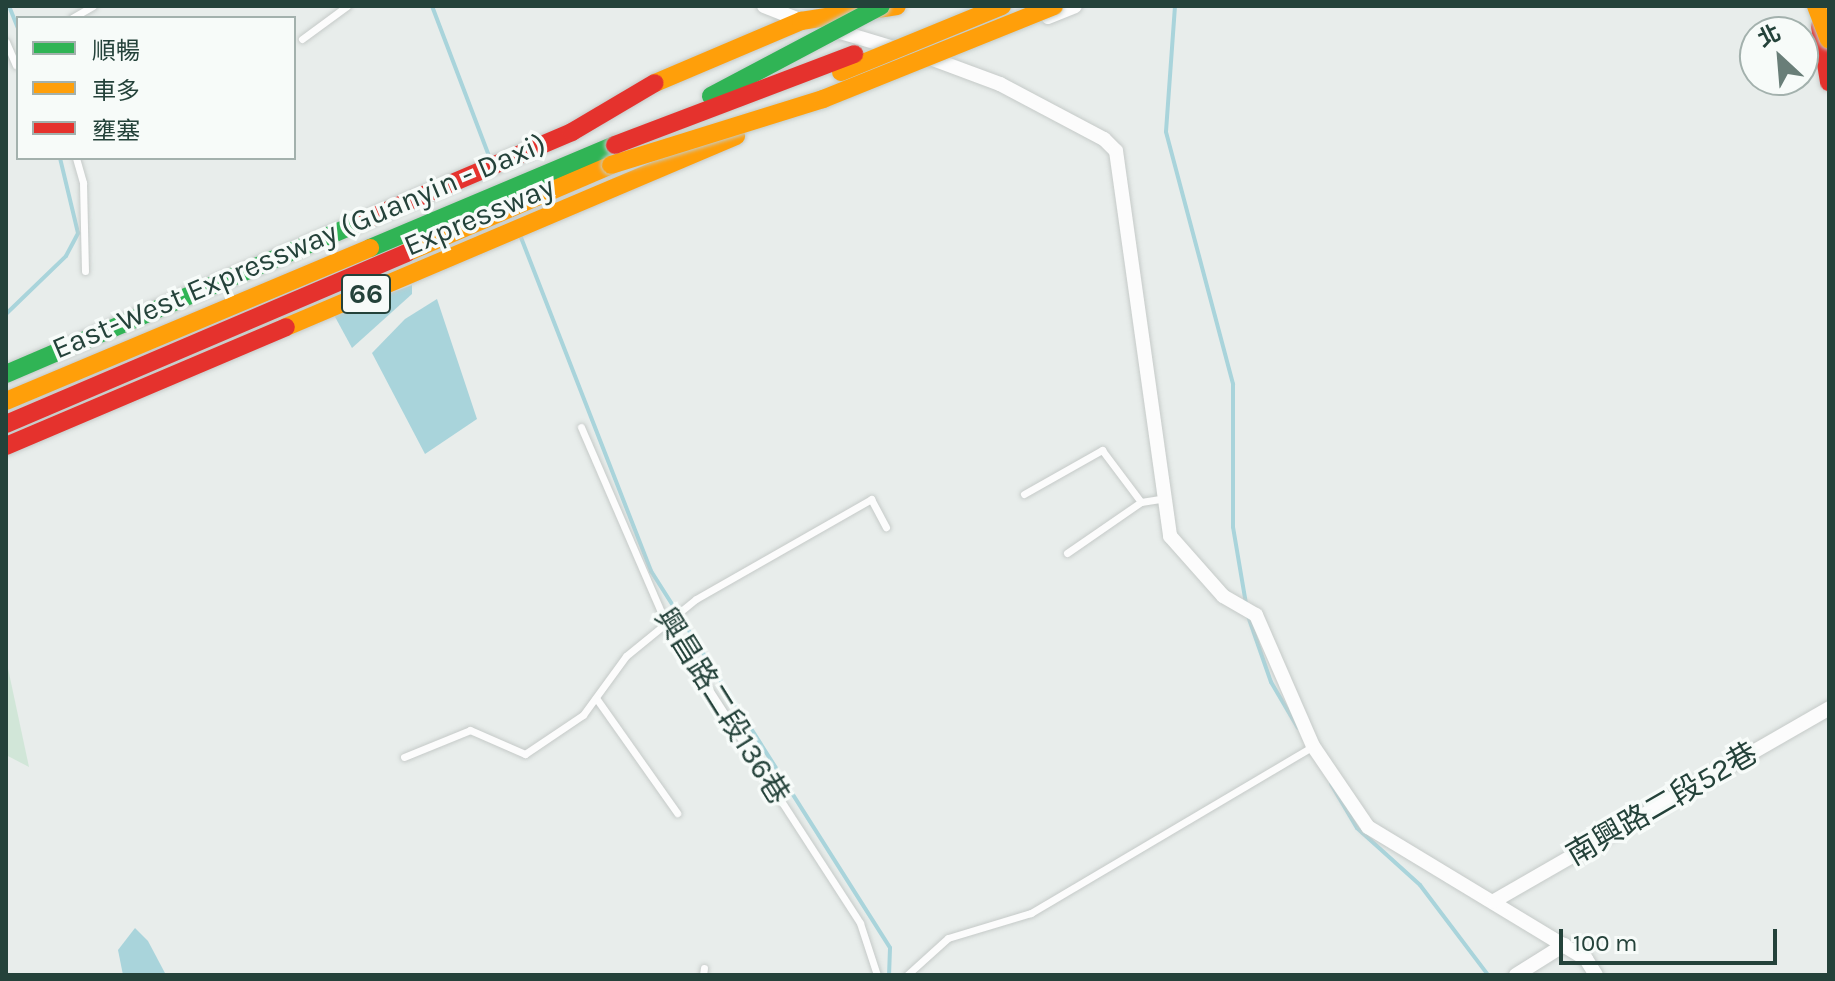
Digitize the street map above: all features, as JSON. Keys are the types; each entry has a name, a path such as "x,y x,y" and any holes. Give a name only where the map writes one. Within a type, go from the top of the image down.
{"main road":[{"name":"66","path":"615,145 881,6"},
{"name":"Expressway","path":"6,374 572,132 623,98 801,21 897,6"},
{"path":"615,145 968,6"},
{"path":"611,165 1002,6"},
{"name":"Expressway","path":"6,446 1034,6"},
{"name":"66","path":"611,165 823,99 1054,6"},
{"path":"1818,6 1829,40"},
{"path":"1818,6 1829,82"},
{"name":"Expressway","path":"753,128 940,60"},
{"name":"East-West Expressway (Guanyin - Daxi)","path":"6,401 615,145"},
{"name":"East-West Expressway (Guanyin - Daxi)","path":"6,424 611,165"}],"street":[{"path":"764,6 801,21 940,60 1000,84 1104,139 1116,151 1170,536 1223,596 1247,610 1313,746 1368,827 1564,945 1596,975"},
{"name":"Expressway","path":"801,21 838,6"},
{"name":"Expressway","path":"940,60 1075,6"},
{"name":"南興路二段52巷","path":"1494,901 1829,708"},
{"path":"1516,975 1564,945"}],"lane":[{"path":"76,16 93,6"},
{"path":"302,39 338,9 347,6"},
{"path":"6,42 16,63"},
{"path":"77,160 83,183 85,271"},
{"name":"興昌路二段136巷","path":"581,427 666,623 860,923 877,975"},
{"path":"1024,494 1102,450 1141,502"},
{"path":"1067,553 1141,502 1165,498"},
{"path":"404,757 470,730 525,754 583,715 626,656 696,599 871,499 886,527"},
{"path":"596,698 677,813"},
{"path":"907,975 948,938 1031,913 1313,746"}],"green space":[{"path":"6,659 29,767 6,755"}],"water":[{"path":"412,285 412,294 352,348 334,315"},
{"path":"437,299 477,419 425,454 372,353 405,319"},
{"path":"135,928 148,941 166,975 123,975 118,950"}],"waterway":[{"path":"9,6 16,23"},
{"path":"432,6 489,156"},
{"path":"1175,6 1166,132 1233,384 1233,527 1246,604"},
{"path":"6,314 66,256 78,233 60,160"},
{"path":"520,235 651,571 890,948 889,975"},
{"path":"1248,616 1271,682 1298,728"},
{"path":"1331,784 1357,828 1420,885 1488,975"}],"traffic: fast":[{"path":"711,96 881,6"},
{"path":"370,248 615,145"},
{"path":"6,374 365,220"}],"traffic: slow":[{"path":"655,83 801,21 897,6"},
{"path":"841,72 1002,6"},
{"path":"611,165 823,99 1054,6"},
{"path":"1816,6 1829,40"},
{"path":"286,327 736,136"},
{"path":"406,253 611,165"},
{"path":"6,401 370,248"}],"traffic: jam":[{"path":"1820,26 1829,82"},
{"path":"615,145 854,54"},
{"path":"365,220 572,132 655,83"},
{"path":"6,424 406,253"},
{"path":"6,446 286,327"}]}
